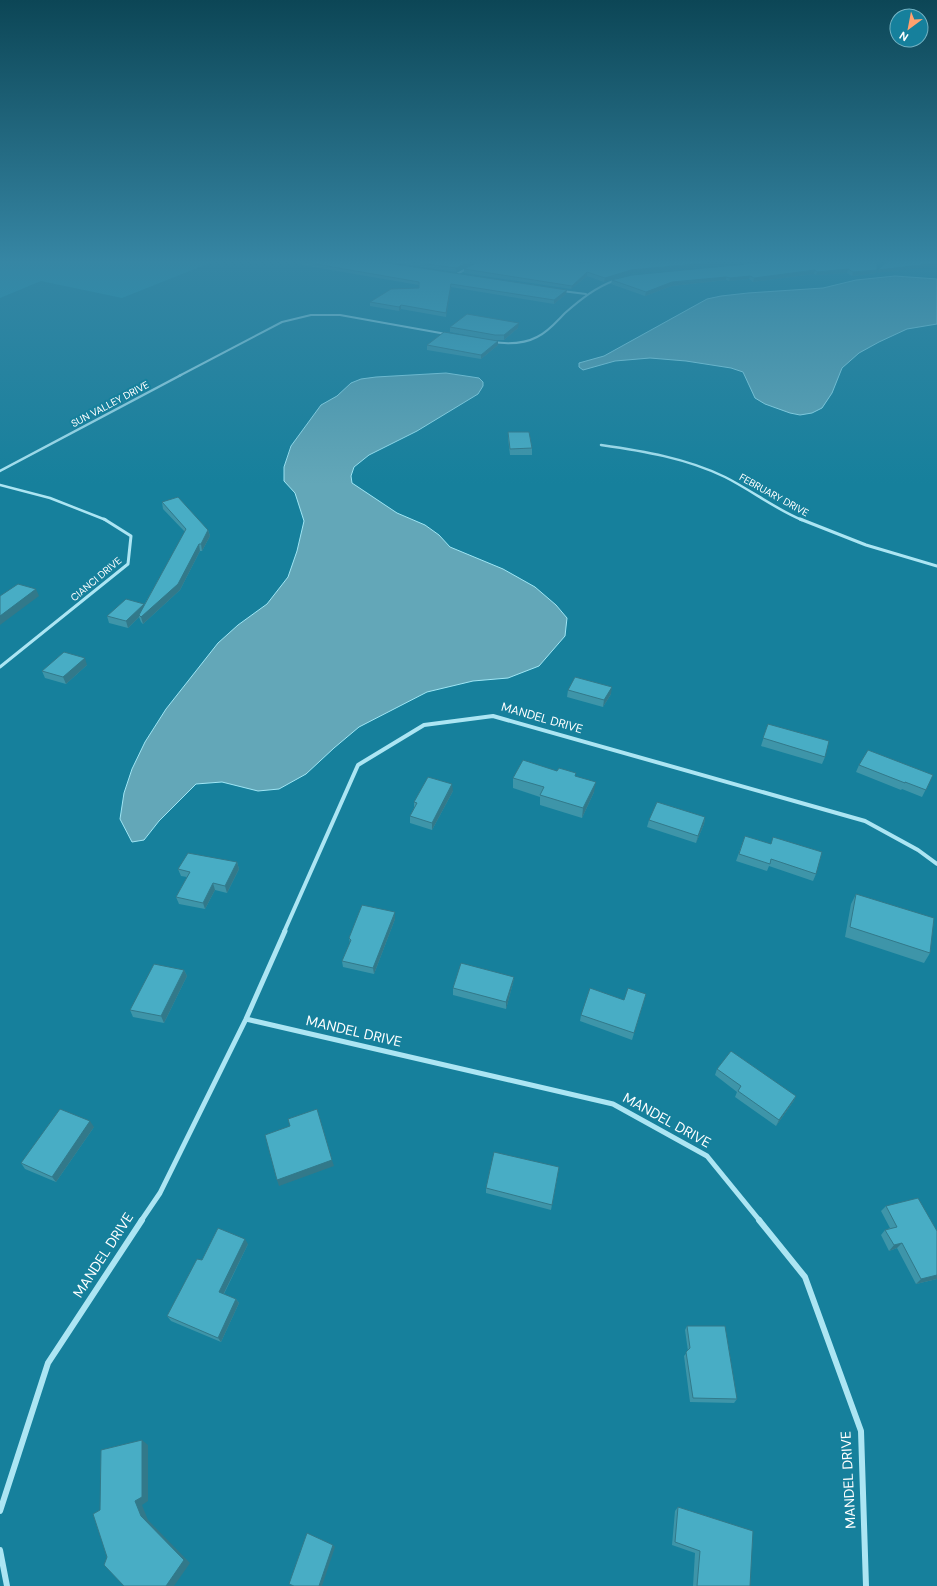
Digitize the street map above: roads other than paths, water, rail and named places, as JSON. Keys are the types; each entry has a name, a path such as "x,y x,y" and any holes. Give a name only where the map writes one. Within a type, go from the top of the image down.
{"street":[{"name":"SUN VALLEY DRIVE","path":"0,471 255,336"},
{"path":"487,342 522,342 540,336"},
{"name":"FEBRUARY DRIVE","path":"601,446 639,450 695,464 726,477 794,517 831,533 865,545 937,566"},
{"name":"CIANCI DRIVE","path":"0,485 50,498 102,518 130,536 128,564 0,667"},
{"name":"MANDEL DRIVE","path":"0,1511 48,1362 160,1193 246,1019 358,765 424,725 493,716 865,821 918,850 937,864"},
{"name":"MANDEL DRIVE","path":"246,1019 613,1104 708,1156 805,1277 860,1431 866,1586"},
{"path":"0,1550 7,1586"}]}
